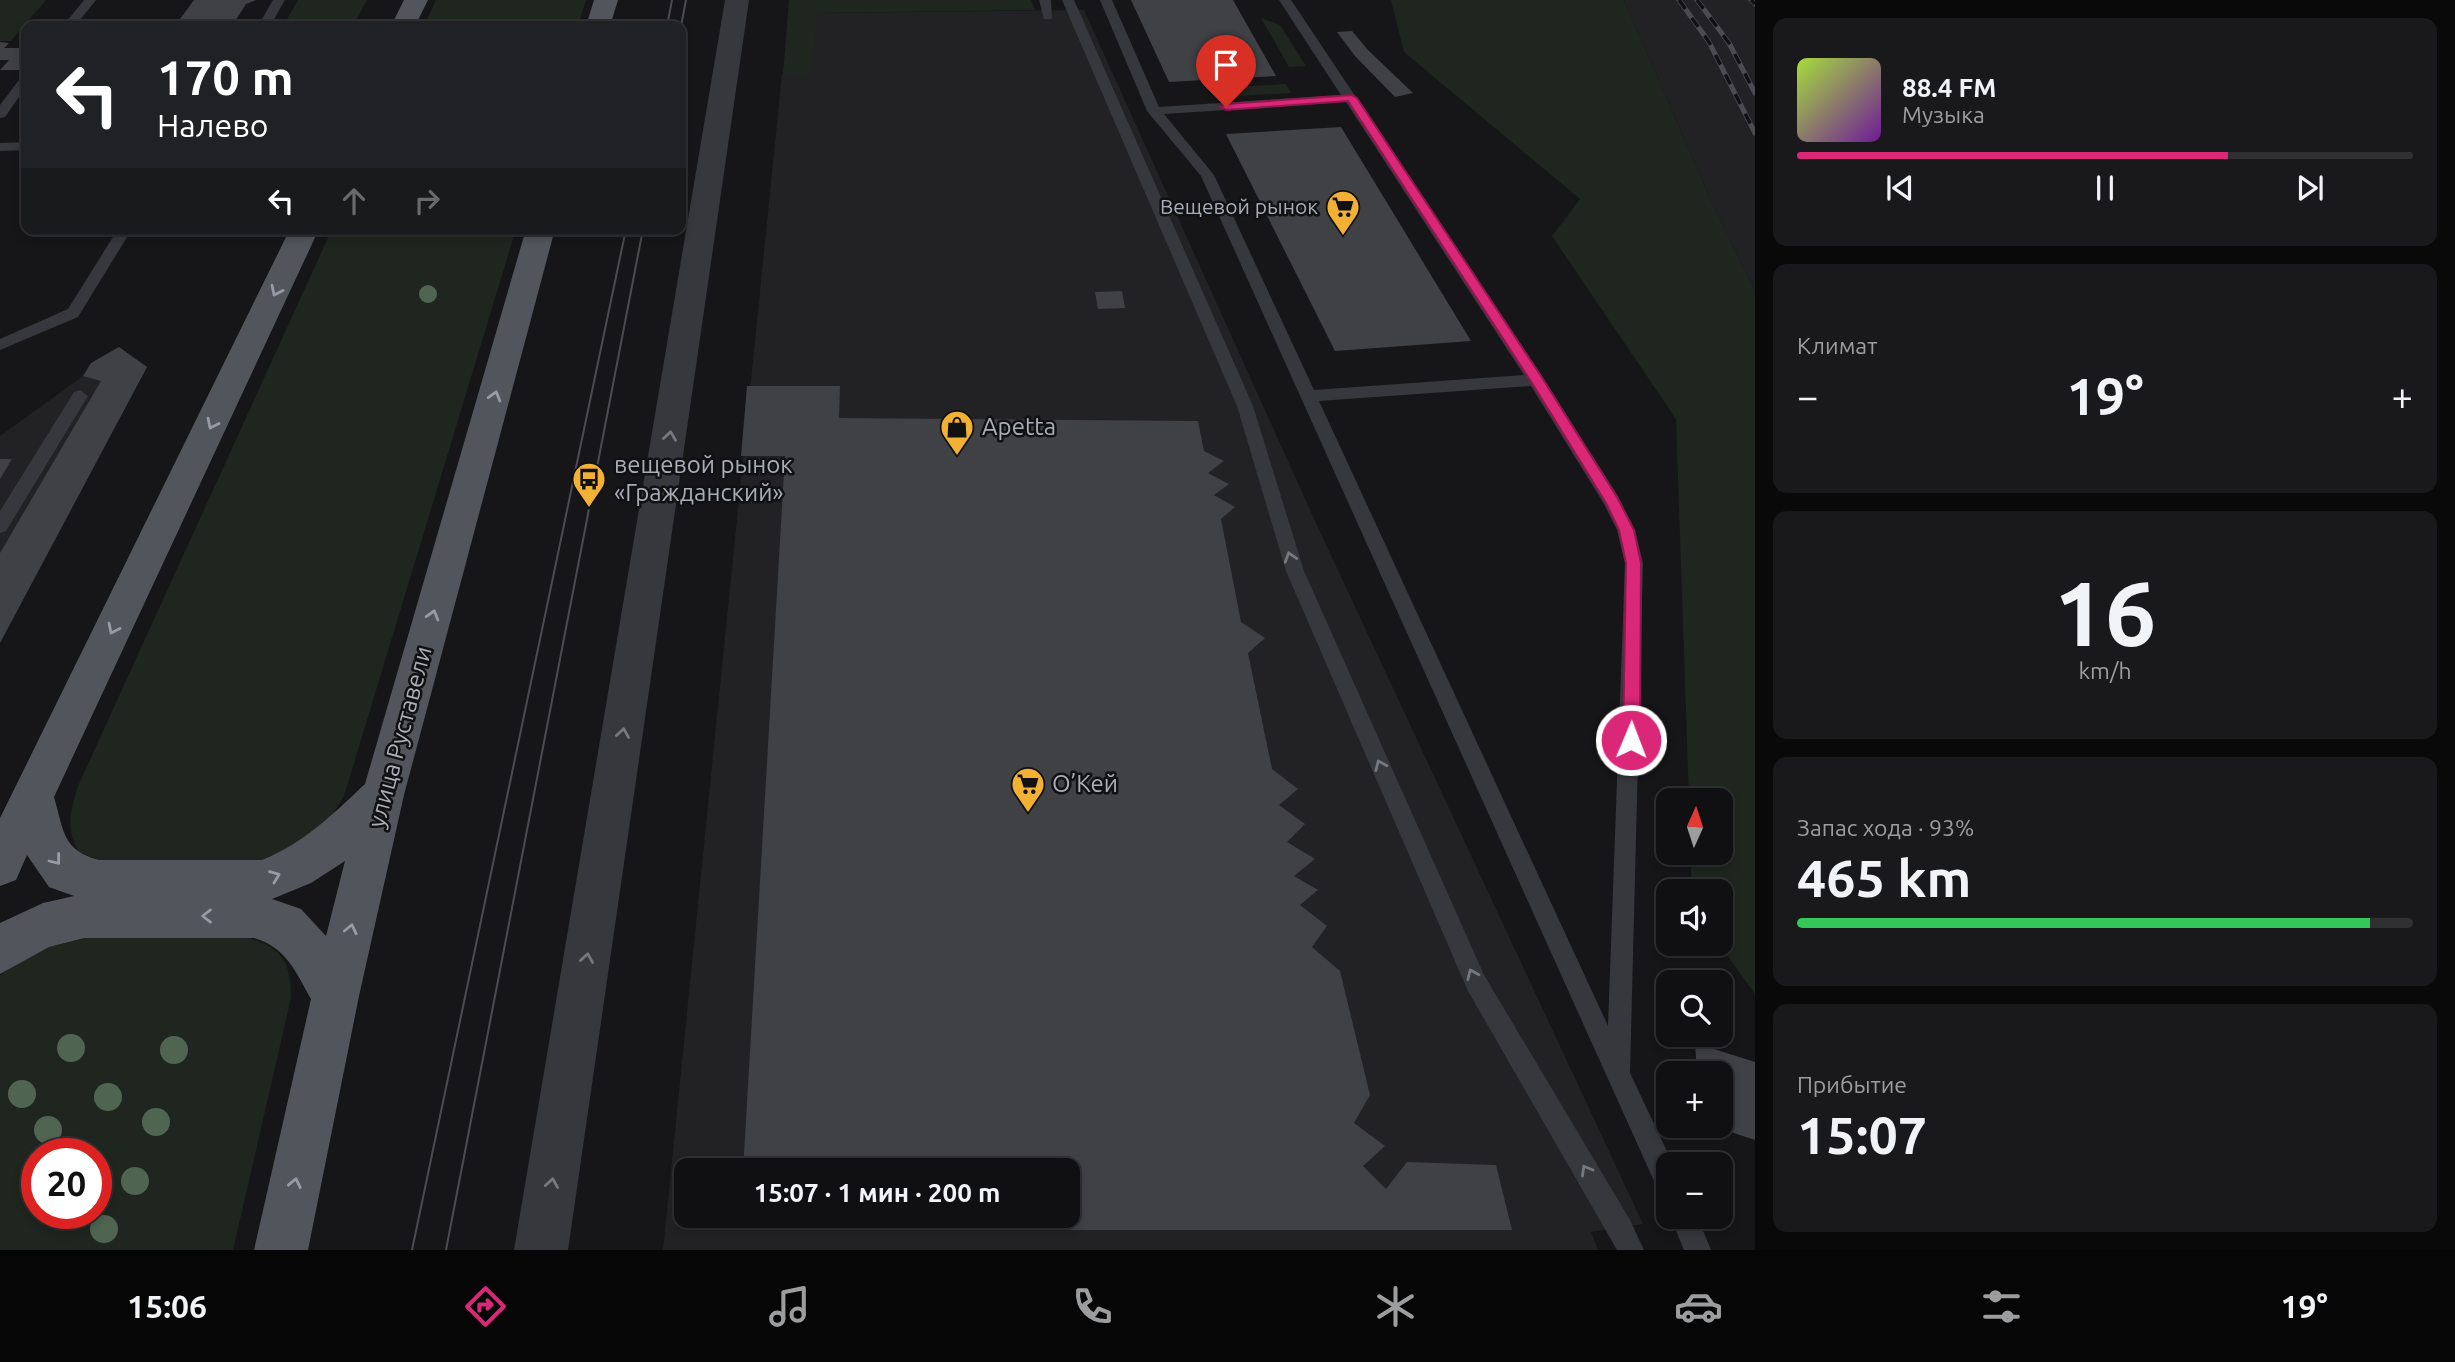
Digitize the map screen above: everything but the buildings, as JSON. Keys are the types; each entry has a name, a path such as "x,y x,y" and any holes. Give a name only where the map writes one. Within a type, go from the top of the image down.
{"main road":[{"path":"406,21 416,0"},
{"path":"600,21 606,0"},
{"path":"0,865 302,235"},
{"name":"улица Руставели","path":"281,1250 335,996 383,794 539,235"},
{"path":"33,797 47,849 65,872 99,882 262,881 295,868 328,848 383,794"},
{"path":"0,951 9,943 43,926 84,916 254,916 285,925 305,944 335,996"}],"street":[{"path":"541,1250 737,0"}],"lane":[{"path":"73,21 90,0"},
{"path":"267,21 279,0"},
{"path":"1045,0 1048,16"},
{"path":"1068,0 1245,406 1295,571 1476,983 1626,1240"},
{"path":"1106,0 1154,111 1207,175 1656,1157"},
{"path":"1285,0 1536,380 1612,501 1626,530 1634,563 1631,740 1619,1075"},
{"path":"0,114 21,86"},
{"path":"1154,111 1352,98"},
{"path":"0,147 21,146"},
{"path":"0,345 73,313 121,235"},
{"path":"1308,396 1536,380"},
{"path":"0,526 80,396"},
{"path":"1689,1229 1698,1250"}],"shaded area":[{"path":"0,0 46,0 28,21 21,21 21,29 11,41 0,41"},
{"path":"298,0 367,0 356,21 286,21"},
{"path":"436,0 586,0 580,21 426,21"},
{"path":"789,0 1031,0 1035,10 817,13 812,74 783,74"},
{"path":"1391,0 1624,0 1709,196 1755,291 1755,994 1727,956 1733,956 1733,879 1691,879 1691,865 1733,865 1733,788 1689,788 1676,419 1552,236 1580,199 1404,52"},
{"path":"1624,0 1755,0 1755,291 1709,196"},
{"path":"1084,10 1316,523 1643,1224 1591,1232 1598,1250 663,1250 782,74 811,73 816,13"},
{"path":"1261,18 1280,25 1306,66 1289,67"},
{"path":"1286,84 1291,93 1221,97 1217,88"},
{"path":"329,235 514,235 344,796 329,820 312,838 266,861 102,861 79,852 72,835 71,812 78,786"},
{"path":"119,347 147,367 0,643 0,436 83,376 91,363"},
{"path":"72,935 241,936 265,944 281,956 289,973 291,998 233,1250 0,1250 0,976 18,960"}],"tram line":[{"path":"668,21 672,0"},
{"path":"682,21 686,0"},
{"path":"412,1250 625,235"},
{"path":"446,1250 642,235"}],"railway":[{"path":"1679,0 1709,42 1755,133"},
{"path":"1697,0 1729,43 1755,93"},
{"path":"1751,0 1755,4"}],"place":[{"name":"Вещевой рынок","path":"1343,237"},
{"name":"Apetta","path":"957,457"},
{"name":"вещевой рынок «Гражданский»","path":"589,509"},
{"name":"О’Кей","path":"1028,814"}],"route":[{"path":"1226,107 1352,98 1536,380 1612,501 1626,530 1634,563 1631,740"}]}
